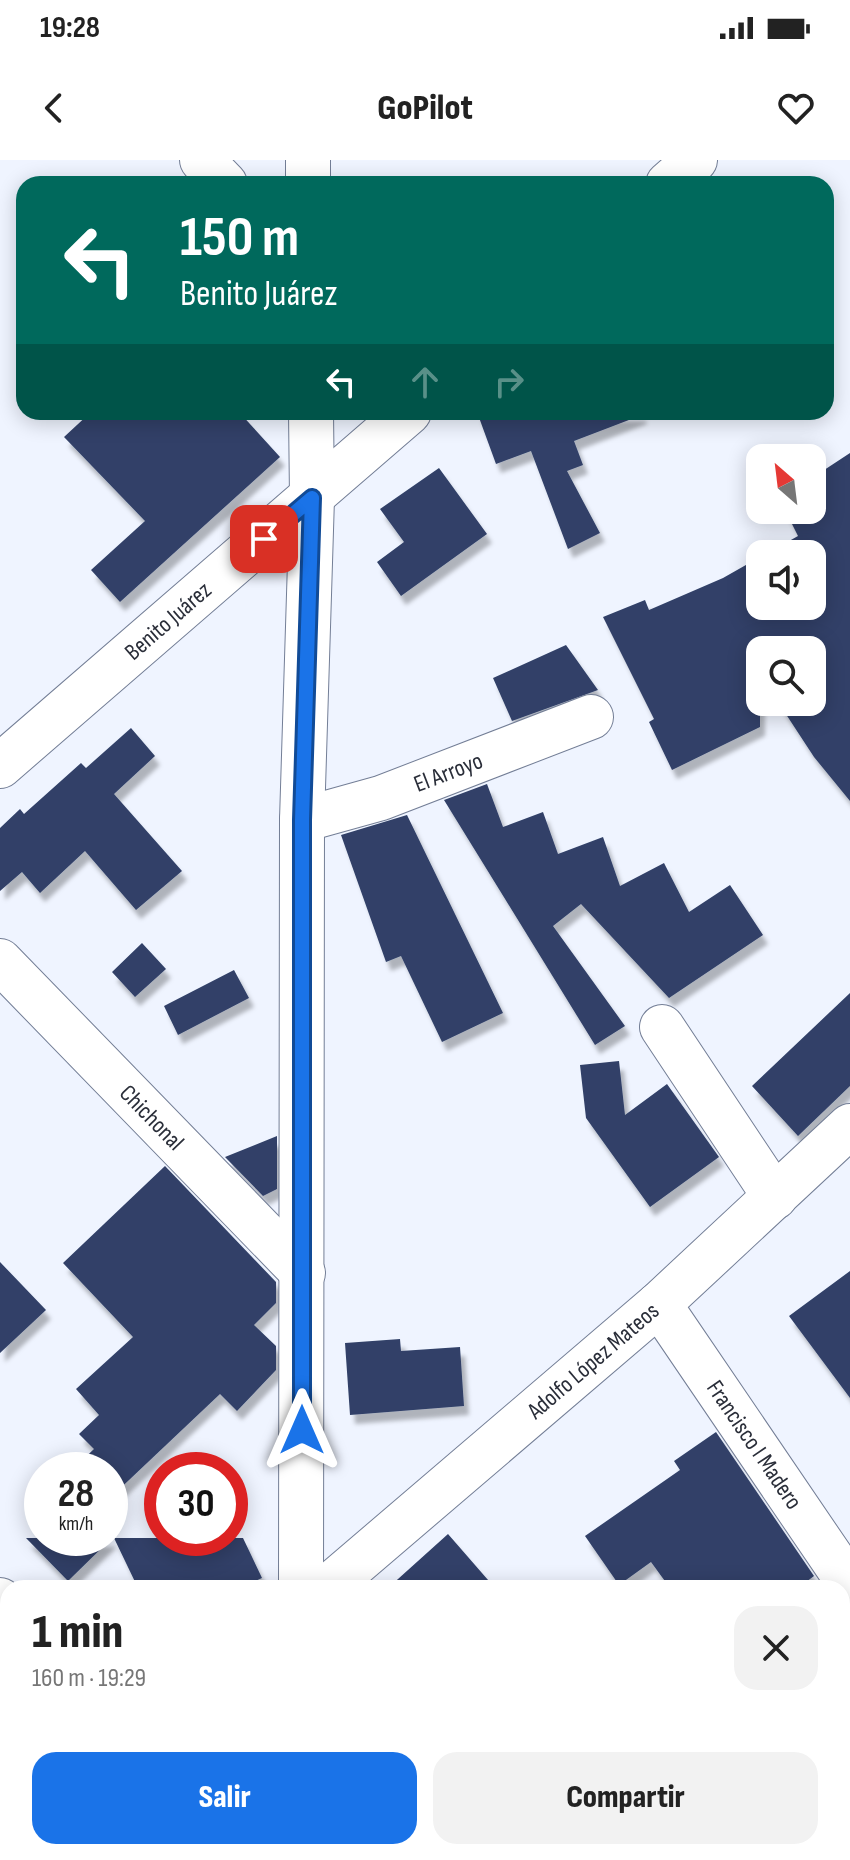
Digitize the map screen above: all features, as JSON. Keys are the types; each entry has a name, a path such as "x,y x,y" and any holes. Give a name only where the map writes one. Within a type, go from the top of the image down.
{"street":[{"path":"202,160 217,176"},
{"path":"677,176 695,160"},
{"path":"301,1580 302,820 312,498 311,420"},
{"name":"Benito Juárez","path":"0,766 400,420"},
{"name":"El Arroyo","path":"302,820 381,798 591,717"},
{"name":"Chichonal","path":"0,961 303,1273"},
{"path":"662,1027 775,1197"},
{"name":"Adolfo López Mateos","path":"336,1580 659,1304 850,1126"},
{"name":"Francisco I Madero","path":"659,1304 847,1580"}],"building":[{"path":"82,420 246,420 280,457 120,602 91,570 145,521 64,437"},
{"path":"480,420 629,420 574,441 583,465 567,471 600,533 568,549 531,451 496,464"},
{"path":"850,453 850,801 814,757 787,716 826,716 826,636 746,636 746,716 760,716 760,727 672,770 649,722 654,719 603,617 645,600 649,610 746,565 746,620 826,620 826,540 791,540 798,536 792,524 826,524 826,469"},
{"path":"439,468 487,534 401,596 377,562 404,542 380,509"},
{"path":"566,645 598,690 512,721 493,678"},
{"path":"131,728 155,756 114,794 182,871 136,910 85,851 40,893 22,872 0,891 0,828 20,809 24,814 81,763 86,768"},
{"path":"487,784 503,827 543,812 558,854 603,837 620,886 664,863 689,912 730,885 763,935 669,998 581,904 553,926 625,1026 595,1045 444,800"},
{"path":"407,815 503,1013 442,1042 401,956 386,962 341,835"},
{"path":"142,943 166,969 135,997 112,972"},
{"path":"234,970 249,998 178,1035 164,1006"},
{"path":"850,993 850,1086 798,1136 752,1086"},
{"path":"619,1061 625,1115 667,1084 719,1157 650,1207 586,1118 580,1065"},
{"path":"277,1136 277,1189 263,1196 225,1157"},
{"path":"165,1166 276,1282 276,1303 254,1325 276,1346 276,1370 237,1411 220,1394 159,1452 144,1452 144,1466 128,1481 128,1452 91,1452 94,1449 79,1434 99,1415 76,1389 133,1337 63,1263"},
{"path":"0,1262 46,1310 0,1353"},
{"path":"850,1271 850,1398 789,1316"},
{"path":"400,1339 401,1351 460,1347 464,1406 350,1415 345,1343"},
{"path":"716,1432 814,1576 809,1580 664,1580 651,1562 626,1580 616,1580 585,1536 680,1470 674,1461"},
{"path":"448,1534 488,1580 397,1580"},
{"path":"128,1538 144,1538 144,1556 248,1556 248,1549 262,1578 134,1580 123,1556 128,1556"},
{"path":"44,1556 94,1556 67,1580"}],"route":[{"path":"264,539 312,498 302,820 302,1430"}]}
